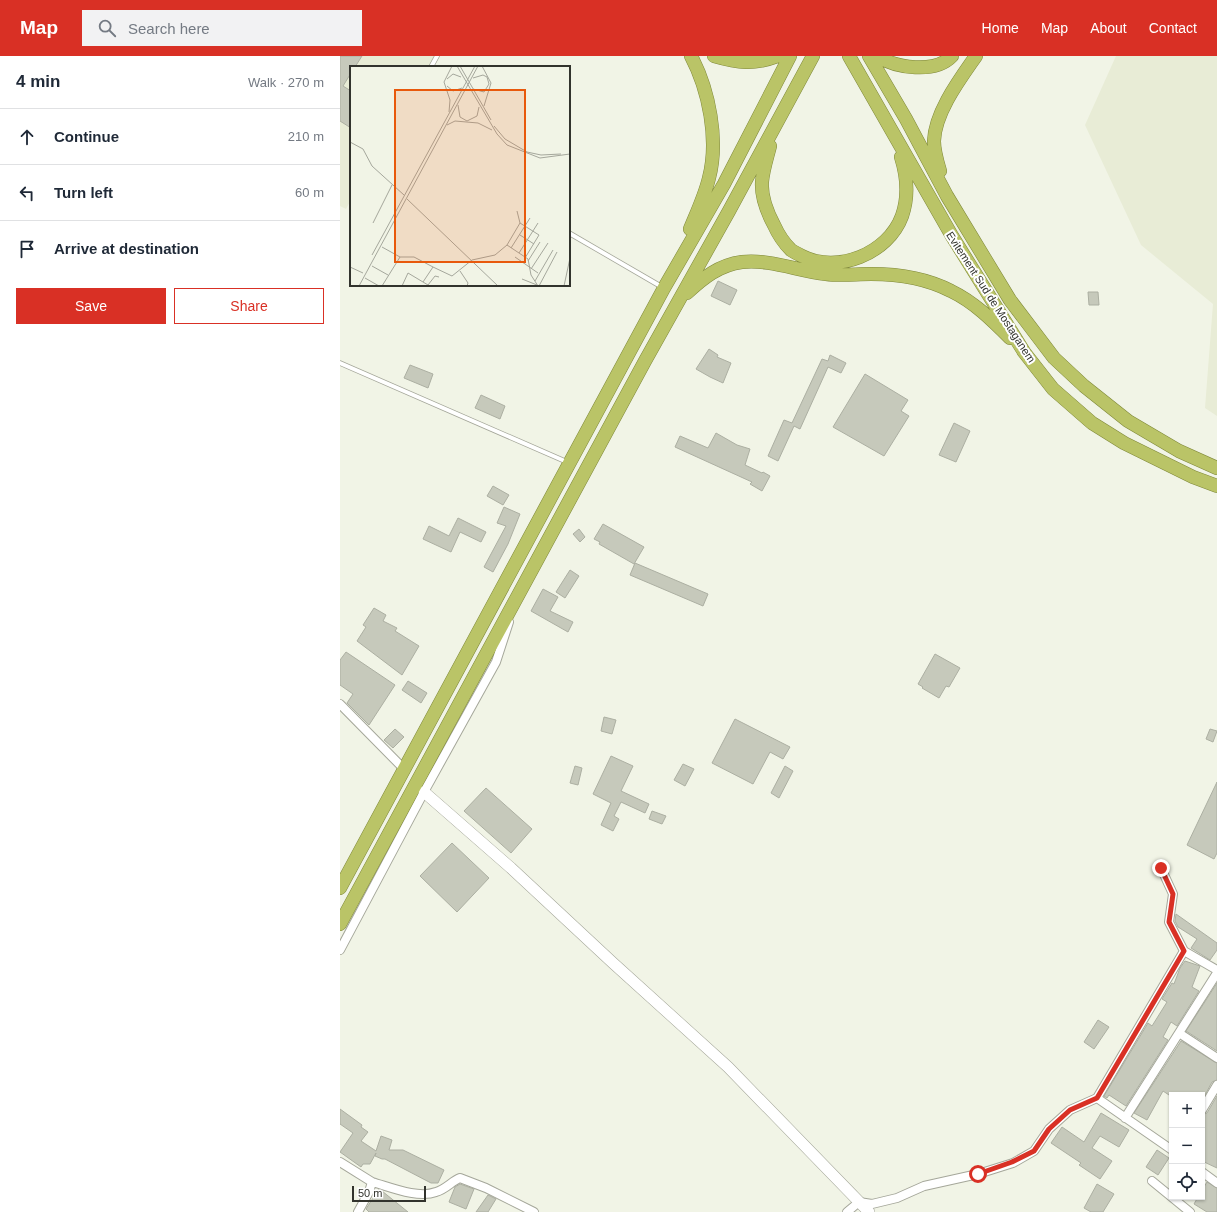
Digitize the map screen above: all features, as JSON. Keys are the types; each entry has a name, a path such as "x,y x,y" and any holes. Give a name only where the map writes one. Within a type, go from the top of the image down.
{"highway":[{"path":"667,283 704,196 710,176 713,149 707,99 691,56"},
{"path":"714,56 729,60 749,62 764,61 778,56"},
{"path":"340,888 667,283 724,184 790,56"},
{"path":"340,924 813,56"},
{"name":"Evitement Sud de Mostaganem","path":"849,56 952,236 1024,352 1053,389 1092,423 1124,444 1193,477 1217,486"},
{"name":"Evitement Sud de Mostaganem","path":"869,56 906,119 947,196 1010,300 1054,358 1084,386 1128,421 1180,451 1217,468"},
{"path":"877,56 885,62 906,67 922,67 937,66 952,56"},
{"path":"947,196 935,154 934,140 936,126 962,76 976,56"},
{"path":"776,125 766,160 762,182 763,198 769,216 779,236 792,250 808,259 826,264 844,262 866,255 883,243 894,230 902,217 906,203 907,184 904,167 895,136"},
{"path":"678,303 712,272 725,266 742,262 759,262 826,274 902,276 921,280 950,290 963,298 991,320 1024,352"}],"main road":[{"path":"424,792 511,868 728,1067 869,1212"}],"street":[{"path":"340,950 424,792 496,662 516,599"},
{"path":"340,704 404,769"},
{"path":"1125,1118 1217,971 1184,951 1169,922 1173,894 1161,868"},
{"path":"847,1212 859,1202 872,1204 897,1198 924,1186 978,1174 1012,1162 1034,1151 1049,1129 1070,1110 1097,1098 1184,951"},
{"path":"1178,1033 1217,1058"},
{"path":"1205,1105 1217,1085"},
{"path":"1097,1098 1169,1148"},
{"path":"340,1162 372,1182 407,1192 423,1194 436,1193 460,1178 486,1188 534,1212"},
{"path":"1205,1174 1217,1183"},
{"path":"1152,1181 1190,1212"},
{"path":"358,1212 372,1182"}],"lane":[{"path":"432,66 437,56"},
{"path":"570,234 667,283"},
{"path":"340,363 570,463"}],"shaded area":[{"path":"340,56 439,56 433,66 350,66 350,202 346,209 340,206"},
{"path":"1116,56 1217,56 1217,416 1205,408 1213,304 1141,245 1085,125"}],"building":[{"path":"340,56 362,56 356,66 350,66 350,75 343,86 350,90 350,127 340,121"},
{"path":"718,281 737,290 730,305 711,296"},
{"path":"1088,292 1098,292 1099,305 1089,305"},
{"path":"709,349 718,355 717,357 731,363 723,383 696,369"},
{"path":"830,355 846,363 841,373 828,367 800,429 794,426 778,461 768,456 784,420 792,423 822,359 828,361"},
{"path":"410,365 433,374 428,388 404,378"},
{"path":"865,374 908,400 901,411 909,416 884,456 833,427"},
{"path":"481,395 505,406 500,419 475,408"},
{"path":"954,423 970,431 956,462 939,455"},
{"path":"716,433 737,445 750,449 745,465 770,476 762,491 750,484 752,482 675,447 680,436 708,448"},
{"path":"493,486 509,495 503,505 487,496"},
{"path":"504,507 520,514 508,544 493,572 484,567 506,526 497,523"},
{"path":"458,518 486,532 481,542 460,532 451,552 423,539 429,526 449,536"},
{"path":"603,524 644,547 634,564 599,544 600,542 594,539"},
{"path":"579,529 585,537 580,542 573,534"},
{"path":"635,563 708,594 703,606 630,575"},
{"path":"570,570 579,576 565,598 556,592"},
{"path":"543,589 558,597 550,611 573,622 568,632 531,611"},
{"path":"374,608 386,615 383,621 397,628 395,631 419,646 402,675 357,641 366,627 363,625"},
{"path":"346,652 395,685 369,725 347,703 353,694 340,685 340,660"},
{"path":"935,654 960,668 949,687 946,686 939,698 918,684"},
{"path":"408,681 427,693 421,703 402,690"},
{"path":"604,717 616,720 612,734 601,731"},
{"path":"735,719 790,747 783,759 770,752 753,784 712,763"},
{"path":"395,729 404,737 393,748 384,740"},
{"path":"1210,729 1217,731 1213,742 1206,739"},
{"path":"611,756 633,766 621,791 649,804 645,813 621,802 614,816 619,819 613,831 601,825 611,803 593,794"},
{"path":"683,764 694,769 685,786 674,780"},
{"path":"575,766 582,768 578,785 570,783"},
{"path":"785,766 793,771 779,798 771,793"},
{"path":"1217,782 1217,853 1214,859 1187,845"},
{"path":"486,788 532,829 511,853 464,811"},
{"path":"652,811 666,816 662,824 649,819"},
{"path":"452,843 489,878 457,912 420,876"},
{"path":"1176,914 1217,943 1217,950 1210,960 1191,948 1197,939 1178,927 1175,921"},
{"path":"1185,961 1200,966 1192,987 1199,991 1177,1026 1171,1022 1163,1037 1168,1040 1126,1106 1109,1095 1107,1098 1104,1096 1148,1023 1152,1026 1167,1002 1162,999 1172,983 1174,984 1180,968"},
{"path":"1217,983 1217,1051 1186,1031"},
{"path":"1098,1020 1109,1027 1094,1049 1084,1042"},
{"path":"1181,1041 1217,1063 1217,1080 1212,1082 1205,1095 1205,1092 1169,1092 1169,1095 1163,1091 1147,1120 1134,1113"},
{"path":"1217,1096 1217,1168 1205,1162 1205,1114 1207,1113"},
{"path":"340,1109 362,1125 361,1127 368,1132 361,1141 376,1151 381,1136 392,1140 389,1150 403,1150 444,1170 438,1183 431,1183 385,1159 375,1156 376,1153 370,1164 363,1164 361,1167 340,1152 353,1133 340,1124"},
{"path":"1101,1113 1129,1130 1119,1147 1100,1136 1092,1148 1112,1161 1100,1179 1079,1165 1081,1163 1051,1143 1062,1127 1084,1142"},
{"path":"1157,1150 1169,1158 1158,1175 1146,1167"},
{"path":"1207,1182 1217,1188 1217,1212 1207,1212 1194,1204 1196,1200 1205,1200 1205,1185"},
{"path":"460,1184 474,1189 466,1209 449,1202 455,1187"},
{"path":"1097,1184 1114,1194 1103,1212 1091,1212 1084,1208"},
{"path":"378,1190 382,1191 408,1212 369,1212 366,1209"},
{"path":"488,1195 496,1199 488,1212 476,1212"}],"route":[{"path":"978,1174 1012,1162 1034,1151 1049,1129 1070,1110 1097,1098 1184,951 1169,922 1173,894 1161,868"}]}
